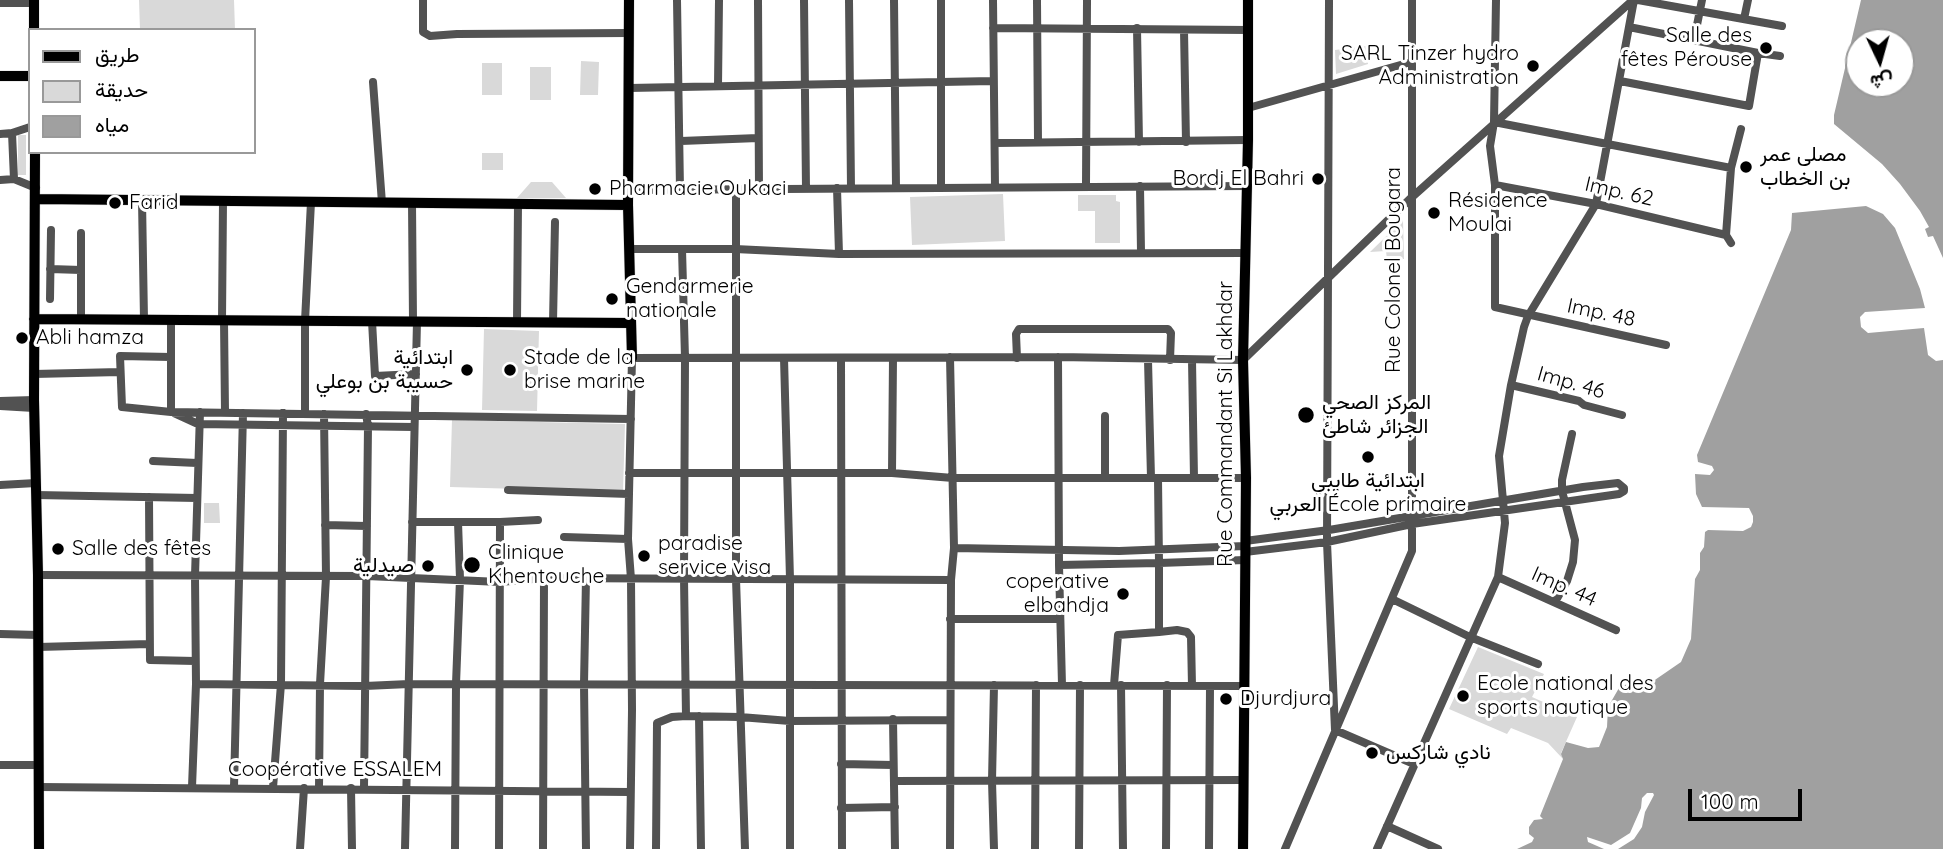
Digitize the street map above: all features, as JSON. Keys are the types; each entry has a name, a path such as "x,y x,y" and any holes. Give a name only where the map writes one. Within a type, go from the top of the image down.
{"main road":[{"path":"629,0 628,205 632,358"},
{"name":"Rue Commandant Si Lakhdar","path":"1243,849 1246,478 1243,360 1248,0"},
{"path":"34,1 34,28"},
{"path":"0,76 28,76"},
{"path":"36,154 34,404 39,849"},
{"path":"37,199 628,205"},
{"path":"34,319 631,323"}],"street":[{"path":"423,0 423,32 430,36 629,33"},
{"path":"677,0 680,189"},
{"path":"718,86 719,0"},
{"path":"758,0 759,189"},
{"path":"804,0 806,189"},
{"path":"849,0 851,188"},
{"path":"894,0 896,187"},
{"path":"941,0 941,187"},
{"path":"993,0 995,187"},
{"path":"1037,0 1038,142"},
{"path":"1086,186 1087,0"},
{"path":"1329,0 1327,542 1335,730 1414,764"},
{"name":"Rue Colonel Bougara","path":"1285,849 1412,551 1412,0"},
{"path":"1495,185 1489,146 1494,122 1496,0"},
{"path":"630,849 632,685 628,540 632,358 1058,357 1243,360 1411,198 1635,0"},
{"path":"1635,0 1782,26"},
{"path":"1377,849 1498,577 1505,523 1499,456 1511,384 1528,316 1596,204 1635,0"},
{"path":"1694,40 1702,0"},
{"path":"1744,19 1748,0"},
{"path":"0,3 34,1"},
{"path":"1629,27 1780,57"},
{"path":"993,28 1248,30"},
{"path":"1137,28 1139,142"},
{"path":"1184,30 1186,142"},
{"path":"1620,82 1749,106 1758,54"},
{"path":"1248,108 1412,62"},
{"path":"629,88 993,81"},
{"path":"373,82 382,203"},
{"path":"1494,122 1731,167 1741,129"},
{"path":"0,134 28,128"},
{"path":"12,133 14,179"},
{"path":"681,141 758,138"},
{"path":"995,143 1248,140"},
{"name":"Imp. 62","path":"1495,185 1596,204 1729,239 1731,167"},
{"path":"0,180 14,179 36,188"},
{"name":"Imp. 48","path":"1495,185 1494,303 1497,309 1666,345"},
{"path":"1140,186 1141,253"},
{"path":"629,190 1247,186"},
{"path":"837,188 839,254"},
{"path":"736,189 736,579 745,849"},
{"path":"142,200 144,320"},
{"path":"223,201 225,412"},
{"path":"305,414 305,321 311,202"},
{"path":"405,849 416,374 412,203"},
{"path":"517,322 519,204"},
{"path":"553,322 555,222"},
{"path":"50,299 51,230"},
{"path":"81,233 81,319"},
{"path":"629,249 839,254 1245,253"},
{"path":"682,249 687,716"},
{"path":"50,269 81,270"},
{"path":"171,320 171,412"},
{"path":"372,321 375,376 416,374"},
{"path":"1017,358 1016,334 1019,329 1168,329 1171,333 1170,360"},
{"path":"171,357 120,356 122,407 171,412 631,419"},
{"path":"1058,357 1062,685"},
{"path":"784,358 790,579 790,849"},
{"path":"841,358 842,849"},
{"path":"892,473 893,358"},
{"path":"950,358 954,548 950,619 950,849"},
{"path":"1148,360 1159,563 1159,632"},
{"path":"1192,360 1194,478"},
{"path":"34,374 120,372"},
{"name":"Imp. 46","path":"1511,384 1622,415"},
{"path":"0,401 34,404"},
{"path":"0,406 34,404"},
{"path":"171,412 198,424 414,427"},
{"path":"192,787 200,412"},
{"path":"234,788 243,413"},
{"path":"273,788 281,684 283,413"},
{"path":"319,788 320,684 326,577 324,414"},
{"path":"364,788 366,414"},
{"path":"1105,416 1105,478"},
{"path":"1555,602 1567,581 1573,562 1575,540 1562,491 1572,433"},
{"path":"153,461 197,463"},
{"path":"629,473 892,473 953,478 1246,478"},
{"path":"954,548 1245,550 1329,530 1504,505 1562,491 1618,482 1624,488 1619,494 1504,505"},
{"path":"0,485 36,483"},
{"path":"508,490 629,494"},
{"path":"36,495 197,498"},
{"path":"149,497 150,660 195,661"},
{"path":"1059,565 1159,563 1245,550 1327,542 1412,519"},
{"path":"412,522 538,520"},
{"path":"455,849 460,579 458,522"},
{"path":"499,849 500,522"},
{"path":"325,526 367,526"},
{"path":"564,537 628,540"},
{"path":"38,575 367,576 500,582 544,578 951,580"},
{"name":"Imp. 44","path":"1498,577 1616,630"},
{"path":"543,849 544,578"},
{"path":"586,578 586,849"},
{"path":"1392,599 1538,664"},
{"path":"950,619 1060,619"},
{"path":"1123,849 1118,635 1177,630 1187,632 1191,637 1192,685"},
{"path":"0,634 38,635"},
{"path":"38,647 149,644"},
{"path":"196,684 1244,686"},
{"path":"993,685 994,849"},
{"path":"1035,849 1036,685"},
{"path":"1079,849 1080,685"},
{"path":"1166,849 1167,685"},
{"path":"1209,849 1210,686"},
{"path":"656,849 657,723 672,717 687,716 842,722 950,720"},
{"path":"699,716 701,849"},
{"path":"893,719 895,849"},
{"path":"841,764 893,765"},
{"path":"0,765 39,765"},
{"path":"894,781 1244,780"},
{"name":"Coopérative ESSALEM","path":"39,787 406,788 630,792"},
{"path":"300,849 304,788"},
{"path":"351,788 352,849"},
{"path":"841,807 895,807"},
{"path":"1387,826 1438,849"}],"green space":[{"path":"139,0 234,0 235,28 140,28"},
{"path":"1367,46 1368,64 1336,74 1335,50"},
{"path":"581,61 599,62 598,95 580,95"},
{"path":"482,63 502,63 502,95 482,95"},
{"path":"530,67 551,67 551,100 530,100"},
{"path":"18,135 26,135 26,175 18,175"},
{"path":"482,153 503,153 503,170 482,170"},
{"path":"531,182 552,182 566,198 517,198"},
{"path":"1003,194 1005,241 912,245 910,197"},
{"path":"1078,195 1116,195 1116,201 1120,202 1120,243 1095,243 1095,211 1078,211"},
{"path":"1403,220 1404,259 1387,260 1386,251 1370,252"},
{"name":"Stade de la brise marine","path":"484,329 539,331 537,411 482,410"},
{"path":"452,420 625,424 623,492 450,487"},
{"path":"204,503 219,503 220,523 204,523"},
{"path":"1478,647 1544,674 1532,697 1577,717 1561,753 1563,759 1548,743 1511,728 1507,734 1449,709"}],"water":[{"path":"1861,0 1943,0 1943,258 1933,236 1928,237 1925,229 1929,227 1920,211 1900,184 1882,164 1834,124 1845,68 1845,98 1915,98 1915,28 1854,28"},
{"path":"1866,206 1883,214 1895,228 1925,308 1865,312 1860,317 1861,327 1868,333 1924,328 1928,355 1936,361 1943,360 1943,849 1517,849 1532,842 1534,838 1529,834 1529,827 1534,820 1543,819 1540,816 1563,759 1561,754 1566,742 1588,748 1599,747 1607,727 1608,707 1619,688 1629,683 1649,684 1681,662 1691,639 1695,579 1700,570 1700,553 1704,547 1705,532 1743,531 1751,527 1753,516 1749,508 1702,507 1696,494 1695,474 1710,475 1714,470 1712,466 1698,462 1697,455 1791,230 1792,213"}],"pier":[{"path":"1647,793 1654,795 1645,812 1642,827 1634,839 1618,849 1604,849 1588,842 1587,837 1611,845 1630,833 1641,808 1642,798"}],"place":[{"name":"Salle des fêtes Pérouse","path":"1766,48"},
{"name":"SARL Tinzer hydro Administration","path":"1533,66"},
{"name":"مصلى عمر بن الخطاب","path":"1746,167"},
{"name":"Bordj El Bahri","path":"1318,179"},
{"name":"Pharmacie Oukaci","path":"595,189"},
{"name":"Farid","path":"115,203"},
{"name":"Résidence Moulai","path":"1434,213"},
{"name":"Gendarmerie nationale","path":"612,299"},
{"name":"Abli hamza","path":"22,338"},
{"name":"ابتدائية حسيبة بن بوعلي","path":"467,370"},
{"name":"Stade de la brise marine","path":"510,370"},
{"name":"المركز الصحي الجزائر شاطئ","path":"1306,415"},
{"name":"ابتدائية طايبي العربي École primaire","path":"1368,457"},
{"name":"Salle des fêtes","path":"58,549"},
{"name":"paradise service visa","path":"644,556"},
{"name":"Clinique Khentouche","path":"472,565"},
{"name":"صيدلية","path":"428,566"},
{"name":"coperative elbahdja","path":"1123,594"},
{"name":"Ecole national des sports nautique","path":"1463,696"},
{"name":"Djurdjura","path":"1226,699"},
{"name":"نادي شاركس","path":"1372,753"}]}
